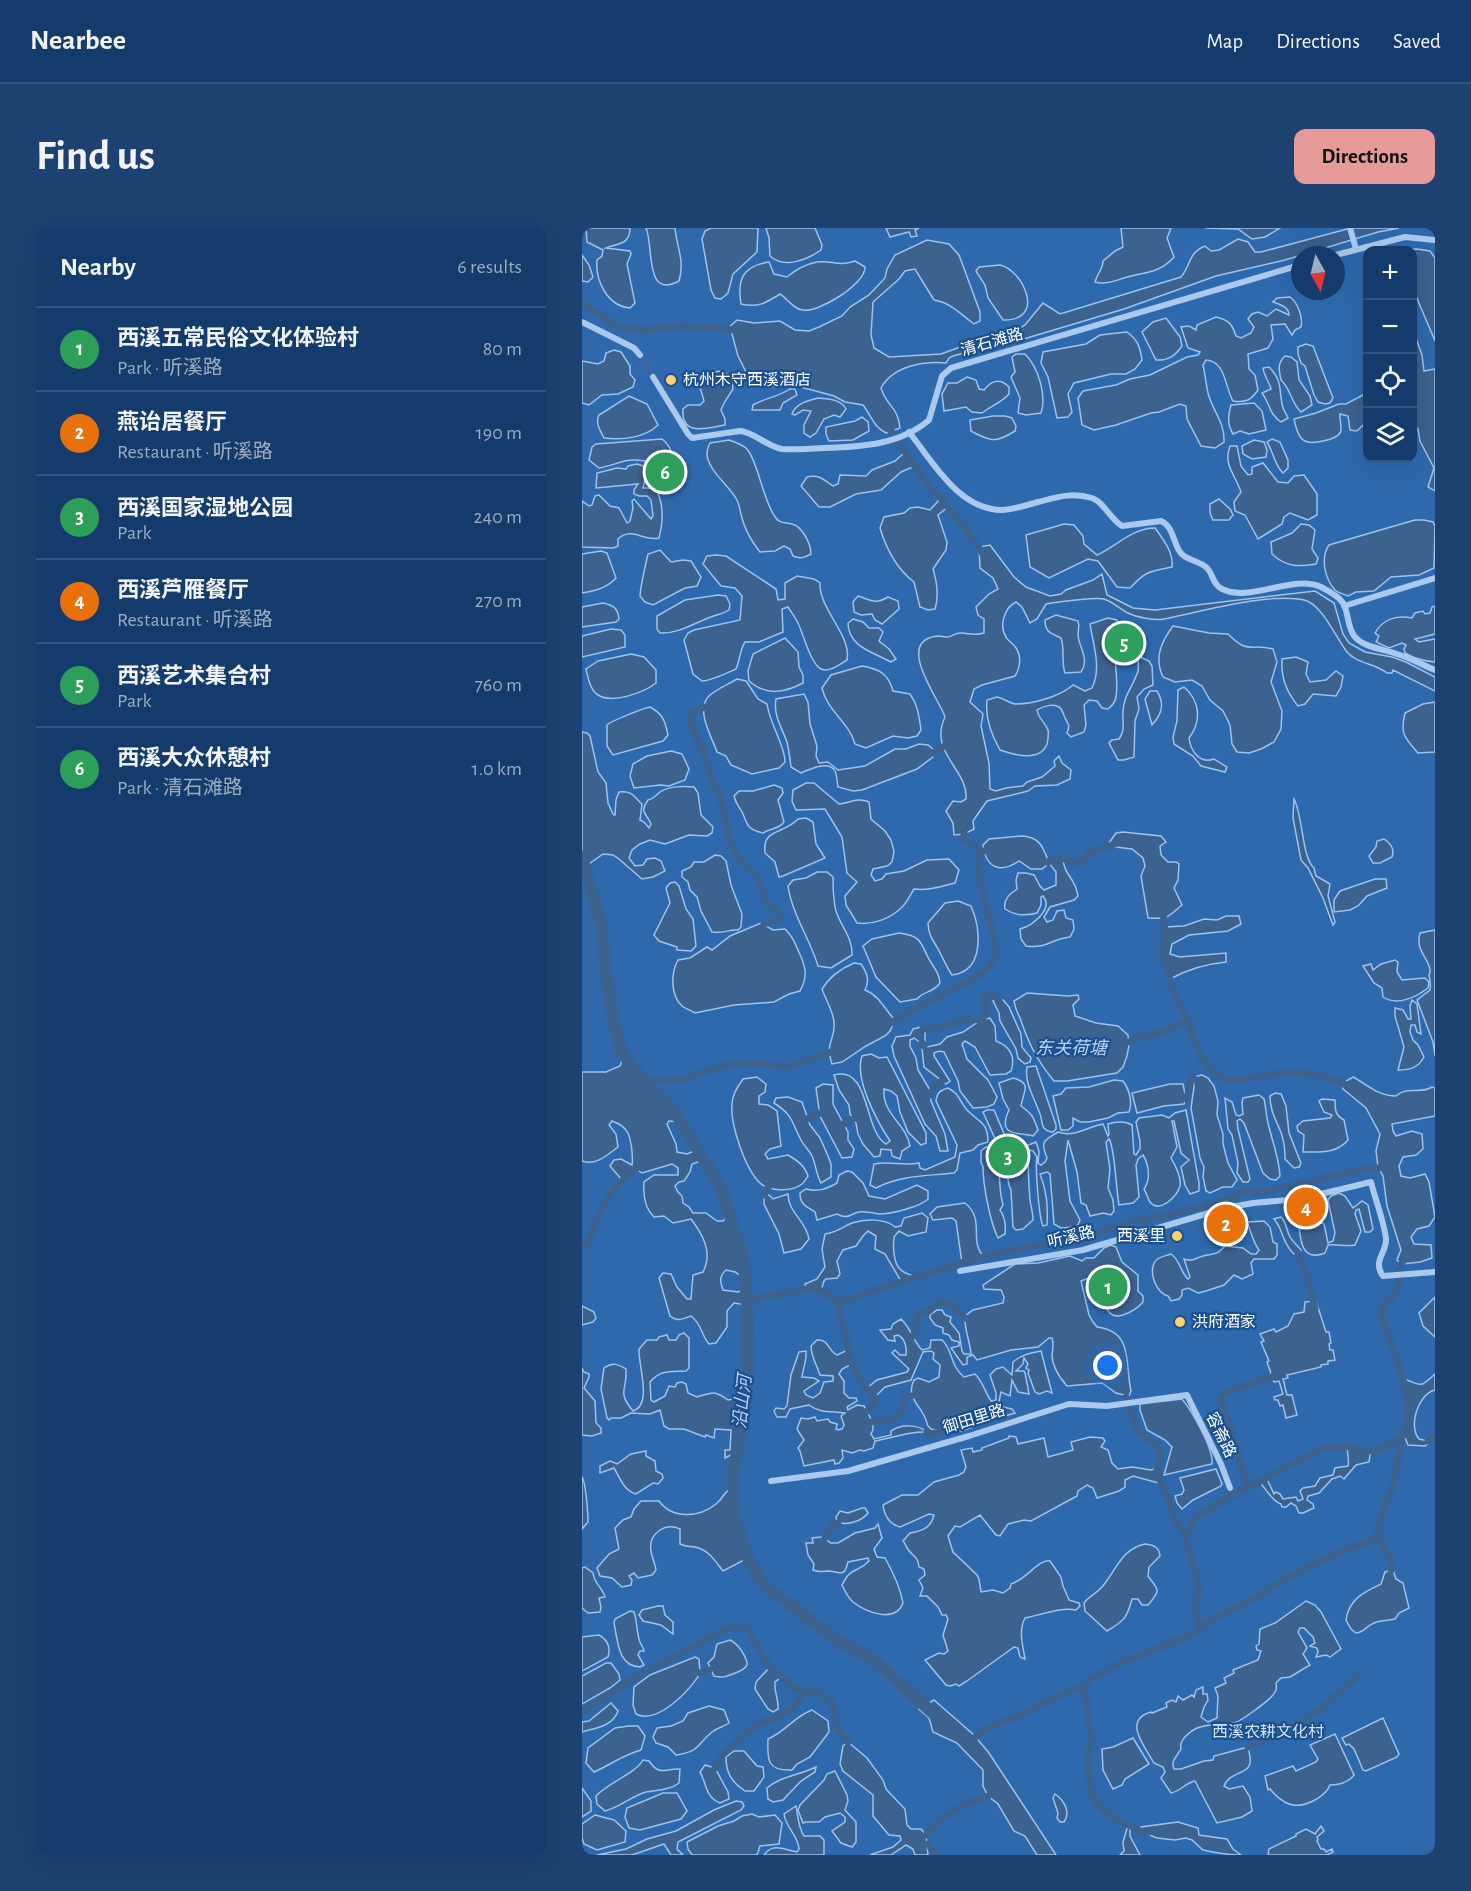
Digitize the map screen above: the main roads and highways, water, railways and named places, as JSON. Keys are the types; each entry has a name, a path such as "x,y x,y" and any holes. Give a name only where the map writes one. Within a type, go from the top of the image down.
{"water":[{"path":"586,228 630,228 626,240 606,248 630,251 627,264 635,303 630,308 615,302 604,291 597,268 597,260 602,256 603,250 587,242"},
{"path":"646,228 675,228 681,261 679,281 668,285 660,283 655,277"},
{"path":"711,228 758,228 757,252 733,274 728,293 721,299 715,298 711,290 702,239 705,231"},
{"path":"766,228 815,228 822,245 821,250 796,262 776,260 770,256"},
{"path":"886,228 919,228 915,230 917,236 911,237 909,232 890,237"},
{"path":"1121,228 1171,228 1167,238 1174,257 1152,271 1108,283 1095,282 1103,261 1123,247"},
{"path":"1205,228 1280,228 1265,237 1252,239 1238,229"},
{"path":"1351,228 1399,228 1332,246 1291,246 1291,258 1216,276 1124,309 1027,338 953,356 946,363 909,366 893,375 881,388 897,415 900,428 886,433 875,424 863,405 845,402 834,396 790,384 775,387 759,384 748,376 738,356 731,330 727,329 737,320 754,323 780,321 795,330 809,331 819,327 842,316 850,307 869,295 885,278 895,255 927,240 949,244 959,255 980,312 980,321 974,324 951,306 934,300 915,269 905,271 873,302 871,335 874,348 889,357 941,354 985,338 1014,332 1025,325 1043,303 1060,314 1181,277 1195,252 1205,246 1211,251 1219,250 1238,239 1248,242 1255,252"},
{"path":"1417,249 1430,251 1435,258 1435,341 1417,298"},
{"path":"582,255 593,277 588,282 582,281"},
{"path":"855,261 865,267 858,281 840,296 819,307 810,310 799,309 780,294 762,304 741,304 740,288 743,276 760,264 769,262 774,274 787,277 817,262"},
{"path":"1000,265 1009,269 1016,276 1027,295 1024,313 1016,318 1003,320 988,298 985,285 976,271 979,267"},
{"path":"1290,297 1295,303 1299,310 1301,327 1292,335 1285,324 1271,325 1273,339 1268,348 1248,354 1249,369 1255,375 1258,390 1250,398 1241,402 1233,401 1218,365 1206,360 1203,365 1208,393 1224,435 1224,442 1215,448 1201,446 1187,419 1186,406 1180,404 1094,430 1082,425 1078,398 1083,391 1116,385 1130,379 1150,375 1187,357 1198,355 1200,352 1188,348 1181,327 1189,326 1196,330 1197,325 1216,317 1229,323 1236,336 1241,338 1251,333 1254,327 1248,319 1252,314 1258,312 1267,316 1276,309 1289,315 1286,308 1273,302 1277,298"},
{"path":"1166,318 1180,337 1182,346 1171,357 1156,360 1142,332 1153,322"},
{"path":"1127,332 1138,344 1142,360 1135,369 1126,374 1111,374 1074,383 1068,394 1072,412 1068,417 1057,418 1048,377 1041,363 1043,352 1086,344 1100,335"},
{"path":"1417,341 1424,371 1435,369 1435,491 1428,487 1434,468 1420,441"},
{"path":"1306,344 1313,346 1333,398 1330,403 1318,402 1314,395 1305,366 1301,363 1298,354 1298,347"},
{"path":"614,350 621,352 630,366 630,374 635,380 633,387 618,394 602,395 589,405 582,403 582,361 598,364 604,361 606,353"},
{"path":"1016,354 1025,354 1034,366 1042,390 1041,413 1026,415 1018,413 1020,398 1011,377 1015,372 1012,357"},
{"path":"1285,356 1297,362 1299,380 1310,396 1312,405 1301,412 1281,380 1280,364"},
{"path":"1269,367 1278,380 1282,406 1288,418 1281,422 1272,412 1262,393 1271,389 1263,368"},
{"path":"722,371 731,376 733,389 721,410 725,425 703,429 690,427 683,418 683,409 688,405 700,405 704,401 700,387 701,380 713,372"},
{"path":"967,377 976,380 979,389 984,390 993,382 1002,382 1009,387 1009,394 982,413 972,412 966,407 944,411 942,394 948,383 957,383"},
{"path":"795,389 797,395 783,403 780,410 752,410 753,405"},
{"path":"1363,395 1363,425 1357,431 1350,430 1348,416 1340,414 1341,431 1335,437 1325,441 1306,442 1297,432 1294,419 1339,404 1346,404"},
{"path":"629,396 647,404 658,425 647,433 633,437 604,438 598,424 599,415"},
{"path":"818,398 838,401 846,409 840,417 834,415 824,419 816,433 810,437 804,433 804,425 811,411 803,410 795,415 792,414 799,405"},
{"path":"1254,403 1262,411 1266,430 1249,434 1240,431 1233,434 1229,420 1231,405"},
{"path":"993,416 1012,418 1016,426 1015,431 1003,438 993,440 971,431 970,420"},
{"path":"862,417 868,422 869,431 853,440 829,441 826,427 855,421"},
{"path":"662,439 670,448 672,456 671,468 667,470 638,460 599,468 589,460 592,447 596,444"},
{"path":"1272,439 1280,442 1288,460 1288,468 1283,473 1267,442"},
{"path":"729,440 746,448 754,462 775,517 780,522 796,525 799,528 808,541 811,554 802,558 795,557 790,549 784,546 775,551 760,552 757,548 745,527 737,500 708,460 707,451 710,443"},
{"path":"1254,440 1264,442 1267,450 1266,457 1252,459 1243,454 1242,446"},
{"path":"1230,446 1237,446 1241,466 1248,475 1252,474 1252,467 1263,463 1278,482 1288,483 1294,476 1304,475 1317,494 1317,515 1308,520 1290,513 1284,517 1282,524 1258,539 1245,515 1235,511 1234,502 1241,492 1229,464"},
{"path":"905,452 915,466 901,472 881,490 856,494 830,507 819,507 801,486 807,477 811,476 822,478 833,486 838,484 840,475 866,476 872,470 895,461"},
{"path":"637,464 647,470 643,488 655,488 660,499 662,519 659,538 628,534 618,539 618,546 613,548 582,547 582,501 589,506 592,505 595,496 599,495 610,506 619,508 627,523 630,521 634,499 651,519 653,516 651,500 647,496 634,494 638,484 596,488 597,473 617,468 626,469 628,466"},
{"path":"942,499 948,507 938,515 947,542 946,550 933,569 937,599 935,609 928,610 920,607 914,582 893,558 880,528 884,517 904,513 910,508 930,510"},
{"path":"1219,499 1233,515 1229,520 1213,520 1210,504"},
{"path":"1415,520 1433,522 1435,526 1434,568 1419,575 1391,577 1374,591 1356,592 1348,596 1335,590 1329,580 1324,562 1329,545"},
{"path":"1064,524 1074,525 1083,536 1084,544 1097,555 1132,534 1155,528 1170,551 1172,567 1149,573 1130,588 1117,587 1098,561 1088,559 1049,578 1030,567 1026,535"},
{"path":"1301,524 1309,525 1315,530 1312,549 1318,558 1316,564 1292,565 1272,554 1271,542 1292,533"},
{"path":"990,545 1014,577 1026,587 1050,596 1061,594 1102,574 1107,595 1133,608 1155,610 1315,591 1334,603 1343,634 1349,643 1365,652 1406,662 1435,677 1435,691 1393,670 1392,673 1387,673 1351,656 1323,615 1311,603 1304,600 1290,598 1254,601 1156,619 1131,614 1104,599 1085,599 1046,604 1037,619 1030,623 1022,607 1016,602 1008,608 1003,628 1006,637 1019,655 1017,673 1015,676 974,689 970,702 983,714 981,726 989,763 990,789 996,791 1023,786 1027,782 1042,777 1055,766 1054,761 1059,756 1062,763 1071,770 1070,779 1057,785 1035,786 1028,791 987,801 973,821 974,829 964,834 954,835 953,823 946,811 953,801 961,802 966,799 965,789 962,779 945,751 941,730 945,717 923,672 919,659 919,648 925,640 938,636 984,633 984,619 978,615 976,607 989,594 998,589 993,578 980,568 979,547"},
{"path":"660,550 671,562 691,561 701,577 697,586 685,588 653,605 645,602 640,596 648,554"},
{"path":"601,551 607,553 616,578 600,588 582,593 582,554"},
{"path":"707,556 726,556 776,589 778,600 785,599 785,583 797,576 814,579 820,583 824,603 845,641 847,660 827,670 817,666 798,623 788,607 782,609 783,632 759,642 745,642 736,669 706,681 702,681 693,674 684,640 688,633 740,620 742,596 735,588 721,586 703,564"},
{"path":"726,596 730,604 729,610 673,632 660,633 657,629 657,616 685,600"},
{"path":"858,596 876,601 888,597 898,601 899,609 882,624 875,620 872,614 861,615 854,612 853,602"},
{"path":"603,603 614,608 619,619 616,622 582,627 582,607"},
{"path":"1435,606 1435,634 1415,639 1419,642 1435,639 1435,662 1412,657 1405,653 1406,645 1402,643 1389,648 1376,642 1379,636 1375,633 1386,621 1401,617 1412,618 1415,613 1423,611 1425,614 1430,613 1432,607"},
{"path":"1056,615 1078,621 1078,635 1084,658 1081,672 1065,673 1061,638 1049,632 1045,624 1045,620"},
{"path":"1108,618 1117,620 1119,626 1115,651 1117,691 1113,704 1108,709 1102,708 1097,701 1089,700 1084,705 1086,725 1084,732 1071,737 1067,733 1069,726 1061,709 1053,705 1043,707 1037,710 1048,730 1044,750 1026,756 1000,750 990,726 987,700 997,697 1015,704 1022,704 1053,696 1073,685 1085,691 1092,688 1097,664 1090,624"},
{"path":"853,619 863,622 869,628 879,628 883,632 879,641 896,659 891,662 857,644 849,631 848,623"},
{"path":"1173,626 1228,634 1245,646 1273,649 1277,662 1271,682 1282,711 1281,729 1274,742 1249,753 1237,752 1232,744 1230,725 1223,711 1210,700 1202,686 1192,680 1175,682 1163,677 1159,663 1160,650"},
{"path":"611,629 621,630 625,635 625,647 582,657 582,636"},
{"path":"785,638 798,652 803,683 782,691 769,691 755,686 749,681 748,671 753,654"},
{"path":"631,654 644,657 656,670 656,683 636,694 619,698 604,697 595,693 586,669 598,661"},
{"path":"1138,656 1149,661 1152,666 1153,685 1144,689 1137,697 1139,709 1135,721 1134,757 1118,760 1109,743 1119,739 1122,732 1123,706 1138,671"},
{"path":"1296,657 1308,662 1306,674 1310,682 1326,680 1336,671 1343,676 1336,696 1313,694 1305,704 1298,706 1290,695 1282,672 1282,659"},
{"path":"862,666 882,673 893,691 910,694 920,720 921,730 917,736 908,738 893,736 866,748 855,744 848,729 828,703 822,688 831,675"},
{"path":"737,679 746,681 758,699 767,704 784,755 785,762 779,768 752,774 731,765 726,756 717,752 704,717 705,703 714,692"},
{"path":"1184,687 1193,698 1197,711 1196,725 1189,738 1192,748 1200,758 1214,759 1227,767 1225,772 1201,766 1193,756 1174,744 1178,690"},
{"path":"1150,691 1157,691 1162,705 1152,725 1145,699"},
{"path":"804,694 808,702 810,724 817,746 816,756 819,763 828,762 838,770 865,766 895,749 906,749 919,744 928,745 933,749 933,757 917,769 862,790 853,791 838,787 835,771 828,766 819,766 801,773 791,767 787,742 778,721 775,705 776,699"},
{"path":"1435,702 1435,752 1418,753 1404,735 1405,713 1423,704"},
{"path":"650,707 663,718 668,735 663,741 613,755 607,746 607,725"},
{"path":"582,732 590,736 598,772 606,783 608,803 613,814 615,815 619,792 630,793 642,804 640,820 649,828 651,824 644,813 648,800 667,789 694,787 698,793 701,815 713,827 712,833 707,836 689,835 665,844 650,840 640,844 632,850 629,858 635,866 643,865 647,859 655,858 661,861 665,871 653,877 642,879 613,855 603,854 586,866 582,866"},
{"path":"671,751 682,754 689,769 685,780 669,786 634,788 630,776 633,764 647,756"},
{"path":"806,783 814,783 839,804 857,800 869,802 871,819 885,831 894,851 892,862 887,866 873,869 871,875 875,881 882,879 886,874 904,871 927,860 949,859 959,870 955,883 930,889 914,889 898,911 887,918 875,922 857,923 846,905 845,896 857,882 847,873 842,837 825,809 796,810 792,801 793,790"},
{"path":"774,785 782,788 783,793 778,800 784,822 763,833 755,831 748,825 734,796 739,791 753,791"},
{"path":"1294,799 1310,863 1316,876 1330,884 1328,896 1335,922 1333,925 1323,898 1308,868 1301,860 1293,818"},
{"path":"806,818 813,822 816,844 825,858 779,877 775,862 765,853 767,839 798,819"},
{"path":"1116,833 1161,836 1166,842 1160,846 1161,855 1168,862 1179,864 1178,880 1174,888 1182,905 1167,917 1148,918 1141,876 1145,866 1143,858 1132,849 1107,846"},
{"path":"1022,836 1033,838 1045,852 1049,863 1042,869 1031,869 1019,861 1000,868 991,864 987,859 983,845 989,839"},
{"path":"1384,839 1391,846 1392,857 1380,863 1373,863 1369,856 1376,847 1377,841"},
{"path":"715,855 721,856 726,861 731,885 742,914 741,927 738,930 712,932 701,911 697,897 682,877 682,871 691,867 694,862 704,862"},
{"path":"1063,858 1065,869 1075,884 1078,896 1074,900 1050,907 1044,917 1047,922 1053,920 1057,911 1064,910 1066,918 1073,920 1074,929 1070,937 1044,945 1026,946 1021,939 1020,929 1040,916 1046,906 1046,901 1043,896 1041,897 1041,905 1037,913 1025,915 1005,909 1005,902 1017,889 1018,873 1034,875 1044,890 1056,885 1056,872 1049,863"},
{"path":"817,872 827,872 833,877 836,911 852,949 852,955 831,968 818,966 793,907 788,886 793,880 806,878"},
{"path":"1375,879 1386,879 1387,888 1367,896 1358,906 1350,910 1334,912 1334,900 1340,891"},
{"path":"675,882 679,886 686,909 693,919 696,946 691,951 677,950 677,947 659,941 654,935 670,903 666,888 670,883"},
{"path":"958,901 971,906 977,926 978,948 970,966 963,972 952,975 931,937 928,923 945,903"},
{"path":"1226,916 1239,916 1241,924 1228,931 1189,935 1172,944 1170,954 1180,957 1226,953 1226,962 1197,967 1170,979 1162,955 1164,927 1184,926 1204,919 1217,920"},
{"path":"761,923 773,930 785,929 793,939 805,970 800,991 774,1002 734,1005 695,1013 682,1006 675,996 673,984 678,960 690,958 707,947 712,950 730,936"},
{"path":"1435,930 1435,1056 1433,1042 1417,1000 1430,990 1430,971 1419,945 1420,933"},
{"path":"899,933 913,936 920,941 939,976 940,983 917,999 900,1002 876,977 863,946 872,939"},
{"path":"1395,960 1398,962 1397,972 1402,980 1425,978 1429,982 1428,988 1406,1000 1394,1001 1383,997 1382,988 1374,983 1363,966 1371,964 1373,970 1381,964"},
{"path":"854,963 861,964 866,974 868,980 865,990 878,999 895,1020 885,1036 842,1062 832,1064 829,1050 834,1022 822,989 836,973"},
{"name":"东关荷塘","path":"1027,993 1078,995 1079,999 1073,1005 1075,1016 1096,1023 1118,1026 1128,1035 1129,1045 1123,1067 1117,1073 1054,1081 1034,1051 1016,1008 1014,1001"},
{"path":"1003,1000 1009,1007 1021,1034 1022,1047 1031,1058 1030,1062 1025,1064 1018,1058 993,1001"},
{"path":"1412,1000 1417,1004 1421,1034 1417,1032 1415,1025 1411,1025 1410,1032 1424,1057 1413,1068 1398,1070 1404,1047 1395,1008 1403,1010 1408,1019 1411,1019"},
{"path":"990,1018 995,1026 996,1041 1008,1049 1013,1061 1011,1071 1006,1074 990,1075 975,1047 965,1041 962,1044 967,1059 988,1080 997,1097 994,1104 973,1108 960,1091 958,1081 944,1052 934,1053 934,1056 950,1081 946,1084 924,1067 922,1048 940,1044 947,1037 963,1032 981,1020"},
{"path":"921,1027 925,1032 925,1043 914,1038 910,1040 910,1046 916,1058 918,1070 930,1090 931,1101 945,1134 948,1151 940,1151 936,1136 925,1124 894,1056 892,1046 896,1037 910,1035 913,1029"},
{"path":"871,1054 879,1058 887,1057 926,1133 926,1143 921,1145 908,1132 900,1112 897,1096 884,1089 887,1106 904,1131 910,1146 902,1151 900,1159 892,1156 891,1150 881,1149 880,1156 874,1157 863,1144 856,1123 850,1114 849,1105 839,1090 834,1075 846,1075 854,1080 861,1089 873,1126 886,1144 890,1141 868,1100 861,1076 862,1056"},
{"path":"624,1055 644,1081 673,1109 680,1122 669,1121 667,1124 677,1152 687,1154 692,1152 693,1143 701,1161 692,1164 684,1181 675,1186 682,1196 683,1203 693,1213 706,1213 717,1221 723,1221 729,1214 737,1238 745,1279 735,1272 726,1270 721,1277 721,1282 723,1290 738,1292 746,1288 747,1305 734,1303 727,1311 727,1327 716,1343 709,1344 697,1322 691,1316 678,1319 670,1316 659,1278 663,1273 671,1274 677,1287 687,1299 691,1299 693,1275 703,1272 706,1265 705,1244 691,1219 673,1223 664,1216 654,1217 645,1201 644,1182 654,1175 678,1175 678,1168 672,1164 642,1173 636,1169 622,1180 610,1166 614,1160 621,1159 632,1165 631,1145 625,1129 612,1121 609,1125 616,1134 618,1147 597,1161 582,1161 582,1072 606,1072 620,1066"},
{"path":"1036,1066 1056,1125 1053,1132 1047,1131 1043,1126 1028,1085 1027,1067"},
{"path":"1202,1075 1208,1078 1214,1086 1223,1144 1228,1163 1237,1180 1232,1187 1223,1187 1210,1193 1206,1191 1203,1177 1204,1167 1200,1158 1191,1108 1193,1077"},
{"path":"757,1077 766,1084 765,1092 759,1096 759,1104 768,1105 777,1111 781,1146 770,1149 765,1154 768,1159 788,1155 805,1169 808,1176 798,1187 780,1190 763,1185 749,1167 740,1145 733,1123 733,1097 743,1079"},
{"path":"1353,1077 1378,1092 1390,1096 1396,1096 1405,1091 1435,1088 1435,1116 1392,1124 1396,1136 1412,1131 1422,1134 1423,1149 1416,1155 1403,1157 1399,1166 1401,1176 1410,1178 1425,1174 1429,1182 1435,1217 1429,1226 1417,1229 1411,1237 1414,1244 1431,1245 1432,1258 1402,1264 1397,1260 1401,1250 1387,1206 1383,1176 1378,1167 1376,1151 1380,1134 1366,1108 1343,1089 1343,1083"},
{"path":"1013,1078 1025,1085 1021,1106 1035,1122 1038,1130 1033,1136 1011,1132 1005,1125 1009,1110 1003,1099 999,1083"},
{"path":"1114,1080 1123,1081 1127,1088 1130,1096 1129,1112 1089,1122 1080,1122 1073,1118 1073,1126 1068,1130 1061,1130 1053,1096 1061,1094 1066,1088 1089,1087"},
{"path":"823,1084 833,1085 833,1104 848,1132 848,1140 854,1149 852,1157 842,1158 820,1116 816,1088"},
{"path":"1170,1084 1183,1084 1186,1099 1184,1104 1137,1113 1132,1093"},
{"path":"948,1088 982,1123 988,1135 988,1142 978,1145 973,1150 960,1153 957,1170 954,1173 904,1178 876,1188 870,1185 874,1164 919,1163 920,1168 925,1170 955,1157 957,1145 936,1101 937,1095"},
{"path":"1275,1093 1281,1094 1286,1106 1289,1133 1301,1163 1299,1167 1294,1168 1285,1159 1282,1137 1271,1106 1270,1096"},
{"path":"1259,1095 1264,1099 1280,1176 1276,1180 1270,1179 1263,1173 1244,1123 1240,1119 1237,1121 1238,1129 1250,1179 1248,1182 1243,1182 1237,1173 1238,1163 1232,1135 1228,1129 1225,1098 1232,1102 1236,1115 1239,1116 1243,1114 1243,1098"},
{"path":"788,1097 802,1102 810,1125 820,1138 828,1156 831,1164 831,1177 821,1183 812,1156 791,1119 774,1103 776,1098"},
{"path":"1322,1099 1335,1100 1336,1112 1344,1120 1348,1140 1333,1150 1303,1152 1304,1135 1298,1131 1297,1126 1303,1121 1330,1118 1332,1115 1324,1112 1319,1101"},
{"path":"994,1110 1005,1136 996,1141 983,1112"},
{"path":"1186,1110 1199,1191 1190,1194 1185,1185 1181,1167 1189,1160 1181,1153 1174,1121 1172,1121 1177,1147 1171,1158 1178,1171 1180,1186 1172,1199 1158,1206 1150,1202 1144,1189 1148,1181 1148,1172 1143,1155 1138,1159 1136,1165 1139,1197 1133,1203 1119,1205 1113,1151 1109,1139 1106,1142 1110,1169 1108,1188 1113,1200 1114,1211 1111,1215 1103,1213 1090,1216 1086,1205 1081,1203 1077,1172 1068,1140 1065,1161 1070,1201 1080,1220 1077,1227 1061,1228 1054,1224 1050,1174 1047,1172 1040,1174 1047,1205 1047,1225 1043,1226 1038,1192 1037,1157 1033,1151 1029,1150 1030,1200 1033,1220 1023,1229 1016,1230 1013,1227 1011,1190 1004,1157 999,1158 1003,1205 1000,1210 1004,1218 1005,1234 998,1238 992,1223 981,1162 981,1151 986,1147 995,1152 1003,1152 1012,1146 1026,1146 1036,1142 1039,1151 1038,1163 1041,1165 1047,1158 1045,1142 1058,1132 1070,1134 1103,1124 1108,1136 1108,1124 1123,1122 1132,1125 1134,1154 1136,1155 1140,1149 1136,1122 1139,1118 1162,1115 1169,1118 1175,1113"},
{"path":"847,1171 852,1172 863,1183 869,1196 885,1199 917,1185 928,1191 928,1199 912,1207 891,1213 861,1212 847,1217 837,1214 817,1220 815,1212 802,1203 800,1193 806,1189 818,1190 830,1187 837,1183 839,1175"},
{"path":"1339,1193 1345,1196 1353,1208 1362,1201 1368,1205 1373,1229 1365,1232 1359,1209 1356,1210 1355,1214 1361,1231 1355,1245 1328,1245 1325,1253 1311,1255 1302,1243 1299,1223 1312,1220 1324,1224 1328,1243 1333,1241 1335,1233 1328,1200"},
{"path":"788,1194 791,1206 809,1239 801,1249 784,1253 779,1234 764,1204 764,1195 769,1195 773,1199"},
{"path":"965,1203 975,1216 977,1244 984,1257 962,1263 956,1221 952,1218 933,1220 930,1214 937,1207"},
{"path":"922,1213 928,1218 926,1232 908,1236 899,1231 894,1237 896,1264 902,1271 915,1277 901,1281 885,1254 875,1249 876,1236 868,1231 856,1246 843,1250 837,1261 840,1274 837,1278 826,1279 821,1291 806,1289 805,1284 817,1279 825,1267 822,1249 825,1234 863,1221 875,1220 895,1227 901,1226 904,1218"},
{"path":"1281,1217 1290,1237 1301,1250 1300,1253 1294,1254 1287,1245 1274,1219"},
{"path":"1264,1221 1270,1227 1273,1242 1277,1244 1277,1255 1274,1259 1254,1259 1251,1263 1253,1274 1242,1279 1234,1275 1224,1285 1198,1293 1188,1288 1182,1290 1179,1299 1171,1301 1157,1287 1153,1278 1153,1268 1154,1263 1161,1257 1171,1254 1188,1279 1190,1277 1184,1259 1192,1260 1215,1254 1225,1246 1243,1248 1251,1254 1256,1254 1259,1250 1247,1222"},
{"path":"1111,1245 1116,1247 1122,1262 1138,1275 1138,1291 1143,1296 1143,1302 1129,1313 1114,1315 1108,1311 1097,1281 1091,1278 1081,1281 1089,1315 1093,1322 1097,1327 1117,1335 1126,1351 1131,1391 1129,1396 1116,1393 1102,1383 1067,1386 1053,1363 1052,1338 1038,1347 1011,1350 977,1360 973,1355 967,1357 967,1364 963,1365 951,1348 959,1346 959,1342 943,1333 943,1328 935,1325 930,1318 930,1315 937,1310 942,1310 945,1315 951,1317 950,1322 959,1333 962,1351 964,1354 971,1354 965,1316 973,1310 1003,1303 1004,1297 1001,1290 984,1289 983,1285 1015,1264 1038,1263 1070,1256 1082,1261 1086,1258 1094,1258 1104,1248"},
{"path":"1435,1297 1435,1337 1423,1326 1419,1313"},
{"path":"1316,1301 1326,1332 1329,1332 1330,1350 1333,1350 1335,1360 1328,1361 1328,1364 1321,1365 1321,1367 1287,1375 1288,1378 1283,1379 1287,1395 1292,1395 1297,1415 1286,1418 1283,1405 1280,1406 1274,1397 1283,1394 1279,1381 1274,1382 1261,1342 1264,1341 1260,1334 1274,1329 1276,1332 1288,1326 1294,1314 1304,1312 1305,1302"},
{"path":"582,1306 594,1312 596,1318 593,1322 582,1325"},
{"path":"901,1319 922,1350 930,1348 931,1340 942,1340 959,1373 964,1377 975,1374 991,1401 996,1400 996,1393 990,1375 996,1369 1003,1367 1012,1375 1013,1362 1041,1351 1052,1393 1035,1392 1029,1370 1026,1368 1028,1364 1024,1358 1023,1364 1016,1371 1024,1371 1029,1394 1018,1392 1012,1380 1010,1396 1001,1392 998,1406 1012,1409 1015,1413 998,1418 996,1411 979,1416 981,1424 961,1431 955,1427 947,1430 932,1429 911,1392 914,1380 918,1378 929,1382 939,1377 940,1365 933,1359 934,1353 931,1351 923,1352 911,1380 885,1387 875,1397 867,1388 877,1380 907,1372 909,1369 892,1353 895,1350 900,1355 906,1355 906,1346 902,1338 898,1335 894,1336 895,1341 888,1340 880,1330 891,1329 893,1324"},
{"path":"684,1333 689,1338 689,1368 686,1371 662,1373 654,1378 650,1382 651,1400 654,1402 665,1396 669,1386 675,1387 677,1383 682,1382 686,1384 688,1393 697,1397 713,1393 728,1400 747,1396 737,1452 725,1458 725,1450 730,1450 731,1430 715,1429 714,1438 684,1429 669,1429 664,1426 660,1410 650,1414 631,1413 621,1418 609,1420 607,1418 601,1389 604,1368 615,1364 626,1369 624,1394 633,1411 639,1407 643,1393 639,1349 647,1340 657,1340 667,1335 669,1340 676,1340"},
{"path":"817,1340 824,1341 837,1355 850,1349 852,1364 842,1369 839,1374 844,1381 844,1393 849,1398 856,1398 857,1401 847,1407 848,1410 857,1405 864,1406 870,1416 873,1427 871,1434 874,1439 891,1435 891,1431 905,1426 919,1427 927,1432 875,1441 873,1448 864,1451 852,1453 842,1450 843,1458 839,1463 835,1464 834,1460 804,1466 798,1448 804,1440 797,1429 801,1418 815,1417 817,1421 828,1419 837,1424 836,1429 838,1430 844,1425 841,1416 845,1413 822,1411 809,1405 790,1409 786,1417 777,1417 774,1411 776,1408 784,1409 787,1406 791,1375 799,1352 806,1351 802,1377 819,1381 804,1391 806,1395 813,1398 820,1393 824,1382 833,1381 833,1376 820,1375 814,1361 811,1346"},
{"path":"582,1368 589,1374 584,1388 595,1401 596,1423 601,1428 601,1433 592,1436 582,1435"},
{"path":"1435,1374 1435,1390 1429,1393 1420,1404 1416,1411 1414,1426 1419,1439 1429,1443 1425,1446 1408,1445 1404,1435 1408,1418 1403,1379 1422,1384"},
{"path":"1182,1399 1206,1440 1212,1464 1164,1475 1172,1447 1165,1440 1147,1430 1140,1404"},
{"path":"1009,1436 1016,1437 1018,1444 1044,1438 1048,1457 1073,1450 1071,1442 1090,1437 1103,1438 1105,1441 1101,1447 1108,1450 1112,1463 1118,1469 1132,1467 1151,1470 1157,1468 1162,1484 1133,1476 1125,1480 1125,1487 1119,1491 1097,1498 1093,1488 1087,1485 1078,1491 1077,1496 1031,1521 1024,1520 1008,1524 1000,1536 996,1535 980,1515 960,1527 955,1526 948,1536 953,1552 977,1575 981,1592 993,1590 1003,1593 1010,1588 1011,1584 1041,1563 1050,1561 1061,1577 1069,1600 1079,1603 1080,1606 1076,1610 1058,1610 1025,1618 1021,1633 1025,1659 1020,1657 1018,1648 1014,1647 959,1686 956,1684 950,1686 946,1685 925,1660 948,1651 943,1635 948,1619 927,1596 920,1596 923,1588 919,1580 925,1575 924,1569 919,1567 916,1558 903,1541 910,1533 928,1526 934,1515 929,1514 900,1527 888,1519 883,1505 902,1495 918,1495 934,1482 964,1472 966,1467 961,1450 972,1448 973,1452 982,1450"},
{"path":"1348,1447 1373,1451 1369,1462 1356,1465 1344,1479 1340,1476 1332,1479 1319,1493 1308,1496 1307,1500 1313,1504 1314,1508 1303,1513 1299,1513 1296,1506 1291,1503 1282,1507 1259,1481 1266,1477 1274,1494 1276,1492 1280,1494 1283,1499 1296,1497 1298,1501 1303,1499 1300,1491 1303,1488 1315,1486 1320,1478 1333,1475 1335,1468 1348,1466"},
{"path":"646,1451 646,1456 655,1461 656,1471 662,1474 663,1478 658,1484 653,1483 636,1494 625,1487 614,1468 600,1473 600,1466 610,1461 617,1464 631,1454"},
{"path":"1216,1469 1221,1486 1193,1500 1182,1509 1175,1496 1182,1494 1184,1490 1180,1478"},
{"path":"582,1477 586,1492 588,1522 582,1529"},
{"path":"733,1487 735,1519 748,1558 723,1571 704,1551 680,1544 680,1529 669,1527 663,1528 652,1539 651,1551 656,1570 652,1575 638,1578 634,1573 629,1576 632,1580 631,1585 622,1587 612,1578 600,1576 597,1568 609,1554 619,1549 615,1528 623,1520 631,1517 641,1501 659,1501 664,1507 678,1514 694,1514 709,1509"},
{"path":"865,1508 868,1513 862,1518 850,1523 837,1522 836,1517 840,1511 848,1513"},
{"path":"878,1524 882,1538 874,1549 877,1557 885,1558 888,1563 903,1603 894,1613 887,1615 872,1612 853,1602 842,1585 852,1572 869,1561 868,1558 848,1562 842,1573 815,1571 806,1543 813,1543 812,1538 822,1537 831,1543 838,1543 855,1533 875,1528"},
{"path":"1145,1544 1156,1547 1160,1556 1149,1567 1148,1576 1157,1592 1148,1605 1142,1605 1138,1599 1132,1599 1124,1618 1107,1631 1085,1611 1084,1603 1102,1587 1130,1551"},
{"path":"585,1567 593,1573 605,1597 599,1598 600,1612 588,1613 582,1608 582,1568"},
{"path":"1393,1570 1396,1579 1403,1583 1409,1608 1399,1613 1395,1619 1376,1622 1356,1633 1346,1620 1350,1607 1363,1593 1381,1584 1385,1572"},
{"path":"1306,1601 1315,1605 1321,1612 1341,1649 1330,1657 1326,1655 1316,1657 1317,1648 1310,1646 1315,1643 1313,1637 1304,1628 1300,1628 1298,1632 1307,1648 1303,1654 1310,1665 1290,1677 1281,1678 1276,1683 1275,1692 1269,1699 1237,1722 1206,1725 1193,1730 1183,1739 1181,1749 1174,1760 1174,1769 1181,1769 1213,1760 1214,1756 1248,1747 1249,1767 1230,1778 1224,1786 1229,1789 1243,1786 1250,1797 1252,1811 1242,1817 1217,1823 1195,1781 1171,1793 1161,1778 1165,1772 1163,1767 1154,1763 1141,1742 1137,1727 1138,1721 1142,1716 1167,1707 1166,1703 1172,1700 1176,1702 1178,1696 1183,1700 1192,1695 1194,1697 1196,1690 1203,1687 1203,1694 1207,1694 1208,1700 1201,1717 1208,1722 1217,1718 1218,1696 1215,1688 1226,1683 1224,1678 1234,1673 1233,1670 1258,1660 1261,1651 1257,1650 1256,1646 1259,1644 1260,1629 1275,1623"},
{"path":"663,1606 665,1615 673,1622 673,1634 661,1625 643,1621 639,1615 642,1610"},
{"path":"630,1611 634,1612 639,1639 644,1650 638,1655 644,1665 640,1667 633,1666 623,1658 614,1623 615,1619"},
{"path":"599,1635 608,1644 608,1657 582,1671 582,1637"},
{"path":"730,1640 741,1650 747,1665 742,1670 728,1676 714,1676 708,1663 714,1657 717,1644"},
{"path":"695,1657 699,1659 700,1673 681,1696 654,1715 636,1714 633,1705 634,1687 650,1675"},
{"path":"606,1663 611,1663 619,1674 620,1680 582,1704 582,1676"},
{"path":"770,1667 783,1676 775,1682 778,1709 773,1712 768,1709 755,1689 756,1682"},
{"path":"934,1700 974,1735 989,1753 1056,1855 1037,1855 1025,1836 1014,1831 998,1804 988,1796 983,1786 983,1770 957,1743 933,1732 929,1718 919,1709"},
{"path":"611,1703 618,1711 612,1720 603,1726 582,1732 582,1722 589,1721"},
{"path":"709,1706 724,1710 729,1723 712,1732 694,1749 676,1755 668,1747 656,1743 653,1737 657,1728 683,1721 688,1713"},
{"path":"812,1710 828,1721 829,1732 810,1757 797,1764 792,1770 778,1769 773,1766 768,1753 768,1739"},
{"path":"1383,1718 1399,1754 1366,1771 1363,1770 1354,1749 1349,1744 1346,1745 1342,1738"},
{"path":"638,1726 645,1736 641,1750 594,1772 586,1763 588,1748 615,1728"},
{"path":"1335,1734 1354,1775 1349,1780 1330,1785 1318,1798 1300,1805 1286,1803 1270,1789 1268,1790 1265,1776 1293,1766 1296,1771 1316,1762 1318,1759 1310,1745"},
{"path":"1133,1738 1149,1764 1125,1779 1122,1785 1113,1789 1103,1770 1102,1749"},
{"path":"848,1742 867,1758 883,1780 886,1789 905,1809 907,1825 911,1829 921,1829 926,1835 928,1855 915,1855 913,1849 906,1845 891,1855 870,1855 893,1847 901,1840 900,1836 889,1835 873,1816 873,1795 843,1771 840,1764 843,1746"},
{"path":"734,1751 744,1751 757,1766 763,1767 764,1777 754,1791 745,1791 731,1777 726,1757"},
{"path":"643,1760 649,1761 656,1769 663,1771 680,1769 679,1783 668,1788 646,1792 605,1811 597,1804 596,1796 634,1770"},
{"path":"705,1765 715,1768 728,1792 729,1799 720,1803 709,1794 700,1772"},
{"path":"816,1767 815,1772 801,1781 783,1800 773,1802 768,1799 767,1788 772,1784"},
{"path":"835,1771 847,1795 845,1810 856,1822 856,1842 852,1847 841,1843 832,1831 845,1822 845,1817 840,1813 825,1817 819,1822 803,1823 798,1810 827,1774"},
{"path":"582,1788 591,1801 591,1811 582,1817"},
{"path":"663,1793 677,1793 687,1811 681,1819 640,1830 629,1828 625,1817 627,1808"},
{"path":"1055,1794 1066,1806 1067,1814 1064,1822 1060,1822 1057,1818 1058,1813 1053,1798"},
{"path":"736,1801 742,1802 744,1806 741,1810 678,1842 677,1849 683,1855 671,1855 664,1844 632,1855 597,1855 626,1849 647,1839 676,1831"},
{"path":"796,1806 802,1833 804,1836 820,1836 824,1840 824,1855 764,1855 775,1848 797,1852 799,1849 797,1839 787,1824 784,1814"},
{"path":"752,1814 759,1817 775,1815 782,1823 779,1844 760,1846 757,1855 692,1855 688,1849 687,1842 718,1826"},
{"path":"595,1815 614,1820 626,1831 625,1842 597,1850 584,1844 582,1824"},
{"path":"1178,1822 1198,1828 1199,1835 1227,1839 1233,1849 1241,1855 1203,1850 1192,1840 1186,1838 1175,1840 1157,1838 1142,1832 1141,1827"},
{"path":"1128,1825 1130,1836 1140,1855 1120,1855 1124,1851 1123,1842"},
{"path":"1321,1826 1324,1831 1317,1837 1317,1841 1321,1849 1326,1852 1332,1849 1333,1852 1327,1855 1268,1855 1269,1849 1296,1834 1306,1829 1315,1834"}],"waterway":[{"path":"582,303 619,328 646,330 683,326 734,330"},
{"path":"891,431 927,484 941,498 983,554"},
{"path":"705,707 692,713 692,727 705,754 712,781 720,793 731,845 741,862 758,877 766,903 777,909 780,919 764,924"},
{"path":"933,753 943,747"},
{"path":"964,826 964,840 981,851 993,851"},
{"path":"1047,862 1063,858 1071,862 1082,862 1090,852 1115,844"},
{"path":"887,1025 984,972 995,960 995,942 978,867 981,851"},
{"name":"沿山河","path":"582,857 601,923 611,1010 621,1051 644,1081 673,1109 721,1188 744,1261 748,1321 747,1395 733,1475 735,1519 748,1558 763,1584 834,1638 877,1662 936,1716"},
{"path":"1163,912 1165,934 1162,955 1177,1000 1189,1024 1201,1058 1214,1072 1230,1081 1287,1072 1319,1075 1348,1087"},
{"path":"923,1029 936,1028 967,1019 981,1020 986,1014 986,995 994,995 999,1001"},
{"path":"1129,1042 1160,1033 1187,1021"},
{"path":"644,1081 682,1080 732,1064 788,1067 834,1051"},
{"path":"1186,1099 1193,1077"},
{"path":"930,1095 935,1085 942,1081"},
{"path":"807,1119 820,1113"},
{"path":"844,1124 853,1119"},
{"path":"838,1304 970,1260 1077,1239 1129,1222 1173,1214 1231,1198 1244,1190 1256,1193 1361,1170 1387,1167"},
{"path":"582,1245 588,1242 611,1193 636,1169"},
{"path":"764,1195 768,1188"},
{"path":"1298,1253 1315,1308"},
{"path":"1185,1534 1197,1517 1224,1500 1322,1449 1347,1446 1362,1451 1377,1451 1404,1435 1407,1420 1405,1389 1381,1315 1382,1307 1398,1287 1400,1267 1405,1257"},
{"path":"747,1300 813,1288 837,1300 852,1364 859,1379 876,1399 866,1412"},
{"path":"913,1336 918,1314 929,1311 943,1301 949,1303 965,1318"},
{"path":"1247,1487 1221,1401 1223,1394 1279,1375"},
{"path":"871,1422 892,1419 901,1414 905,1398 911,1396"},
{"path":"1126,1397 1137,1430 1157,1445 1161,1458 1157,1468 1158,1476 1169,1499 1175,1521 1185,1534 1198,1581 1198,1594 1195,1602 1200,1630"},
{"path":"927,1432 929,1435 951,1429"},
{"path":"1391,1570 1390,1557 1382,1545 1378,1531 1394,1482 1402,1436"},
{"path":"1428,1441 1435,1437"},
{"path":"825,1538 832,1526 838,1523"},
{"path":"1149,1832 1142,1832 1111,1816 1096,1802 1091,1790 1088,1758 1092,1741 1084,1688 1092,1678 1127,1660 1200,1630 1210,1620 1251,1600 1306,1567 1380,1536"},
{"path":"582,1712 634,1678 730,1627 746,1627 770,1667 799,1691 817,1691 833,1703 837,1728 848,1742"},
{"path":"700,1673 709,1670"},
{"path":"1248,1747 1288,1730 1317,1712 1358,1676"},
{"path":"969,1743 982,1732 997,1724 1061,1694 1084,1688"},
{"path":"715,1768 722,1755 751,1729 793,1708 806,1691"},
{"path":"926,1835 939,1821 954,1811 988,1796"},
{"path":"928,1844 936,1855"},
{"path":"1425,1855 1435,1852"}],"tunnel":[{"path":"640,355 653,377"}],"place":[{"name":"杭州木守西溪酒店","path":"671,380"},
{"name":"西溪大众休憩村","path":"665,472"},
{"name":"西溪艺术集合村","path":"1124,643"},
{"name":"西溪国家湿地公园","path":"1008,1156"},
{"name":"西溪芦雁餐厅","path":"1306,1207"},
{"name":"燕诒居餐厅","path":"1226,1224"},
{"name":"西溪里","path":"1177,1236"},
{"name":"西溪五常民俗文化体验村","path":"1108,1287"},
{"name":"洪府酒家","path":"1180,1322"}],"park label":[{"name":"西溪农耕文化村","path":"1268,1732"}]}
